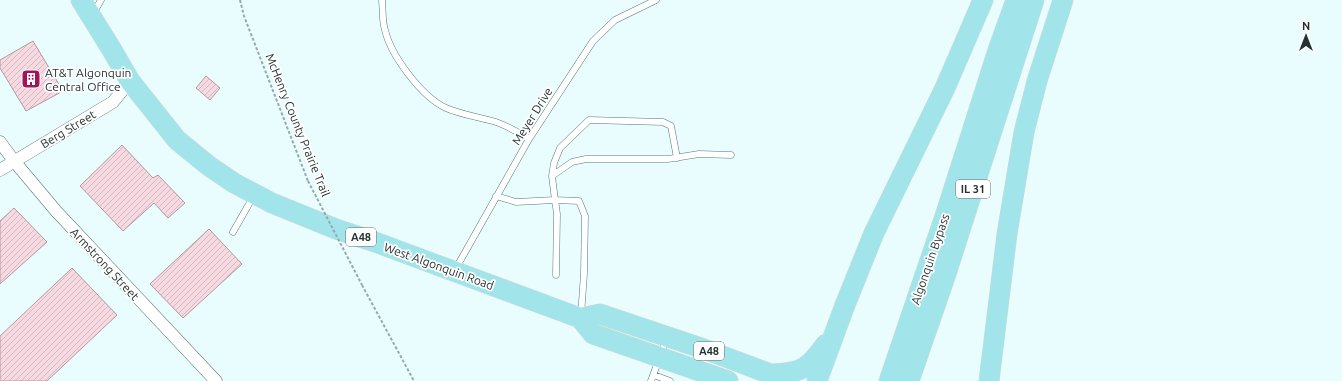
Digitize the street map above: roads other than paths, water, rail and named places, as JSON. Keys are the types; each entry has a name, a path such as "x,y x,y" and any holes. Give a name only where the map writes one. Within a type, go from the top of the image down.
{"main road":[{"name":"West Algonquin Road","path":"81,0 96,9 130,81 177,140 209,166 234,183 272,203 336,229 580,318"},
{"path":"817,381 874,233 945,88 983,0"},
{"name":"Algonquin Bypass","path":"900,376 946,213 998,50 1016,0"},
{"name":"Algonquin Bypass","path":"900,376 945,277 1034,0"},
{"path":"989,381 1007,234 1015,196 1024,132 1037,81 1063,0"},
{"path":"1003,381 1011,271 1016,232 1015,196"},
{"name":"A48","path":"728,381 660,356 593,334 580,318 600,314 667,336 789,381"},
{"path":"771,374 791,373 802,370 817,357 836,330"}],"street":[{"name":"Berg Street","path":"0,170 113,102 130,81"},
{"name":"Armstrong Street","path":"0,142 14,162 56,212 216,381"}],"lane":[{"path":"382,0 385,30 389,43 399,62 424,91 437,103 447,108 498,123 529,138"},
{"name":"Meyer Drive","path":"454,271 529,138 593,41 615,20 656,0"},
{"path":"556,275 557,214 552,176 554,163 560,148 589,120 663,122 671,126 677,158"},
{"path":"552,176 572,162 586,158 668,159 699,154 731,155"},
{"path":"233,232 255,194"},
{"path":"496,196 516,202 555,200 579,201 585,216 584,274 580,318"},
{"path":"667,336 653,378 670,381"}],"place":[{"name":"AT&T Algonquin Central Office","path":"31,79"}]}
